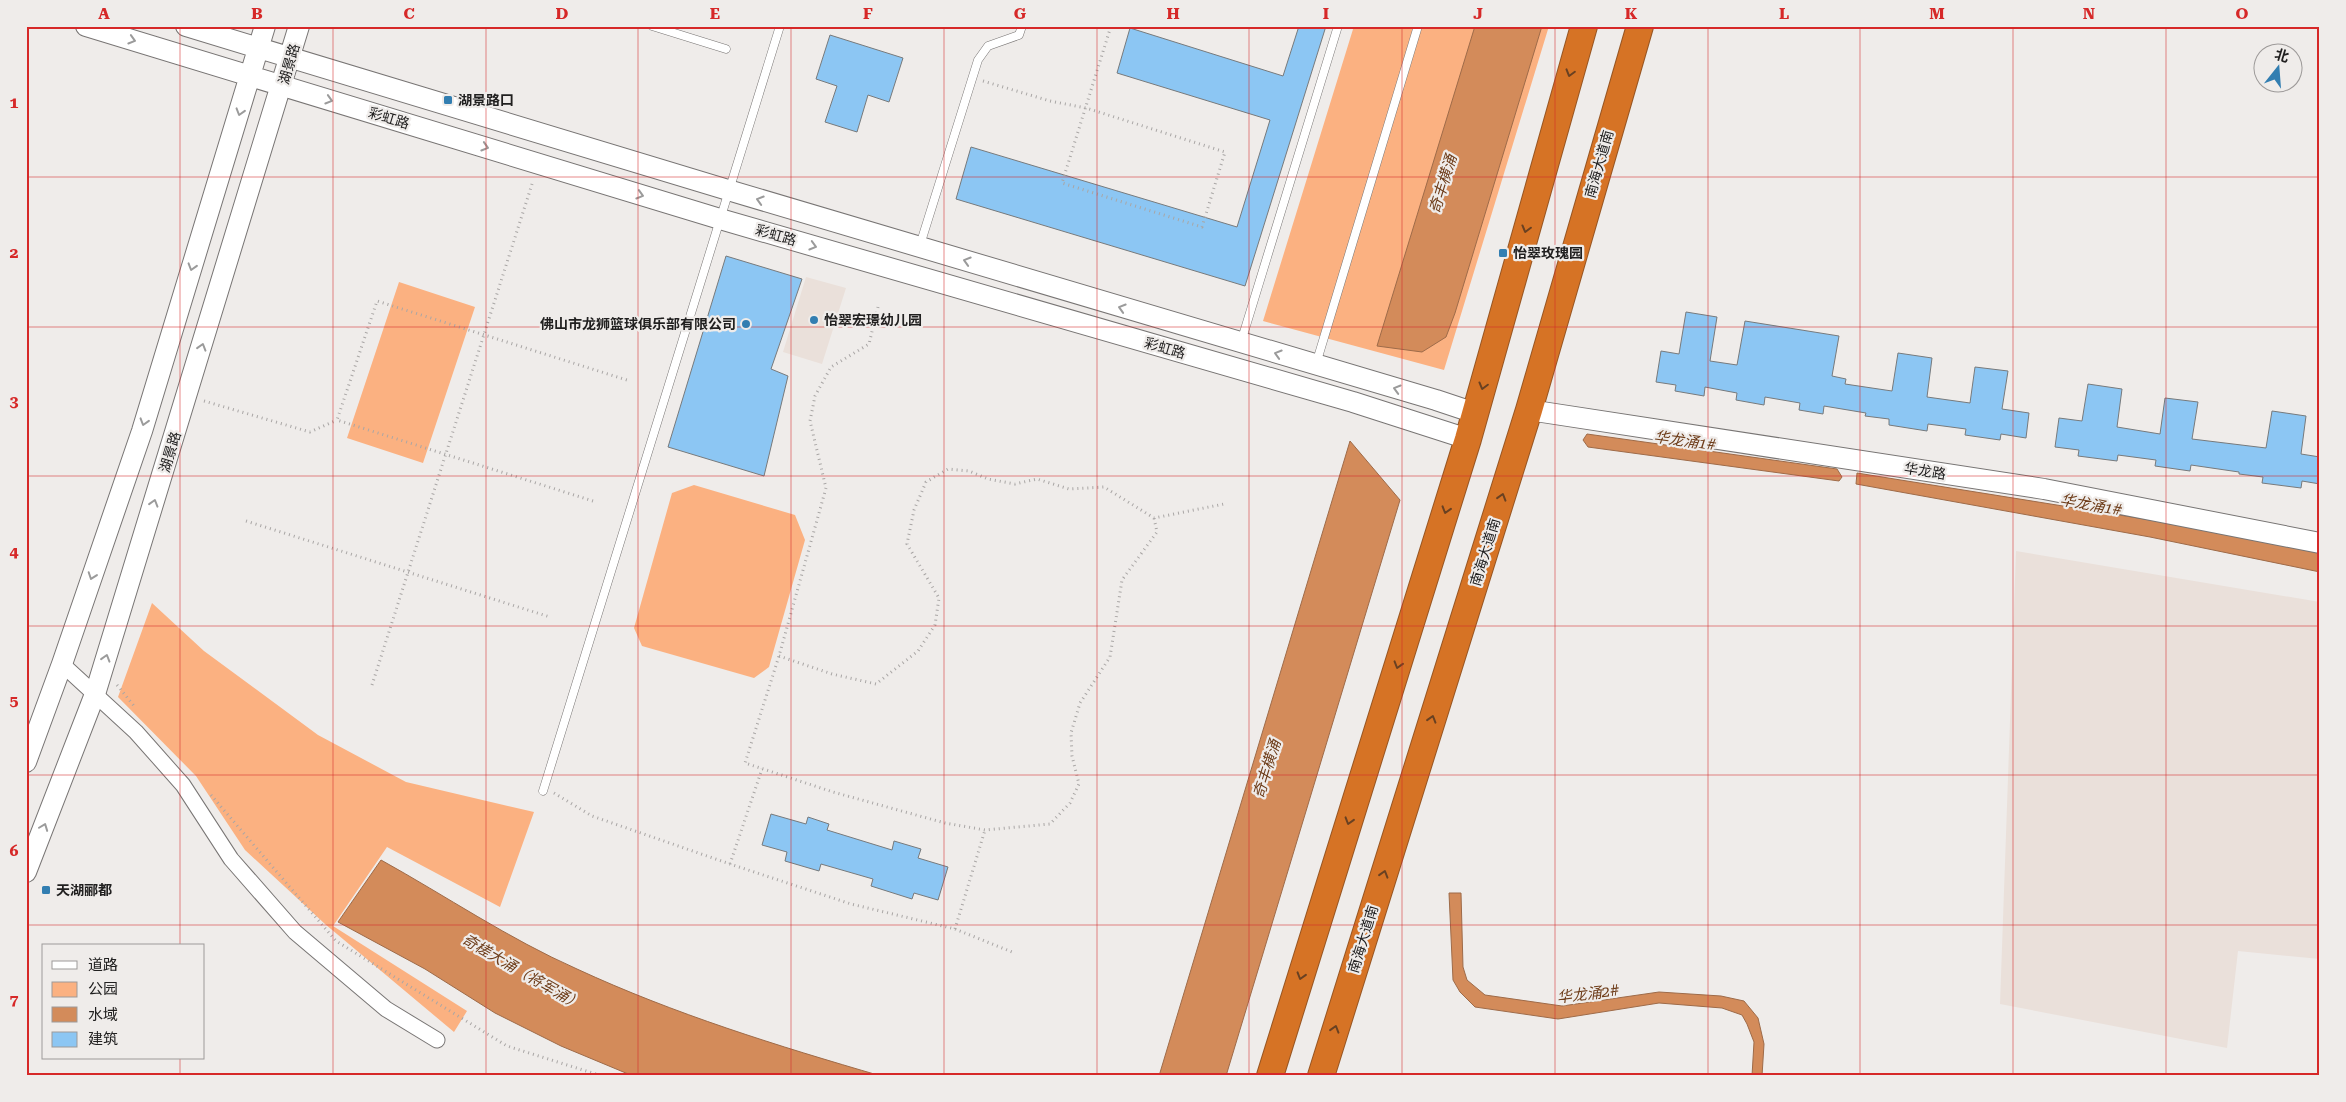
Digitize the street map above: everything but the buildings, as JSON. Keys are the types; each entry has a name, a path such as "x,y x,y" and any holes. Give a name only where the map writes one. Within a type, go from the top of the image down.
{"highway":[{"path":"1270,1076 1468,439 1584,26"},
{"name":"南海大道南","path":"1321,1076 1529,410 1640,26"}],"street":[{"name":"彩虹路","path":"86,26 720,219 1353,402 1468,439"},
{"name":"彩虹路","path":"186,26 1316,366 1436,400 1475,414"},
{"path":"26,762 62,664 142,431 265,26"},
{"name":"湖景路","path":"26,872 95,694 283,85 299,26"},
{"name":"华龙路","path":"1529,410 2044,489 2320,543"},
{"path":"62,664 136,732 183,785 232,860 296,932 386,1009 437,1040"}],"lane":[{"path":"652,26 726,49"},
{"path":"543,791 780,26"},
{"path":"920,247 978,60 988,46 1019,34 1022,26"},
{"path":"1241,343 1338,26"},
{"path":"1316,366 1418,26"}],"path":[{"path":"973,78 1050,101 1086,108 1225,152 1202,227 1062,183 1086,108 1111,26"},
{"path":"372,685 538,164"},
{"path":"337,420 377,301 630,381"},
{"path":"878,307 869,344 831,367 815,396 810,421 826,488 779,656 745,763 903,813 945,824 984,830 1050,824 1070,803 1079,784 1072,756 1071,733 1080,703 1110,657 1122,580 1157,532 1154,518"},
{"path":"187,396 310,432 337,420 593,501"},
{"path":"779,656 832,674 876,684 918,651 934,625 939,598 907,544 914,510 926,482 948,469 969,471 988,479 1014,484 1037,479 1069,489 1104,487 1154,518 1224,504"},
{"path":"246,521 550,617"},
{"path":"103,668 139,711"},
{"path":"730,864 762,769"},
{"path":"543,791 556,794 592,816 730,864 851,904 955,929 1012,952"},
{"path":"209,792 336,941 507,1046 602,1076"},
{"path":"955,929 984,830"}],"shaded area":[{"name":"怡翠宏璟幼儿园","path":"806,277 846,288 822,364 783,352"},
{"path":"2016,551 2320,602 2320,959 2238,951 2227,1048 2000,1004"}],"green space":[{"path":"1354,26 1549,26 1444,370 1263,321"},
{"path":"399,282 475,307 423,463 347,438"},
{"path":"694,485 795,515 805,540 769,667 754,678 642,646 634,628 672,493"},
{"path":"152,603 204,651 318,735 406,782 534,812 500,907 387,847 333,926 467,1011 454,1032 325,924 245,850 196,776 118,697"}],"water":[{"name":"奇丰横涌","path":"1475,26 1542,26 1455,313 1446,337 1422,352 1377,346"},
{"path":"1587,434 1837,469 1842,477 1839,481 1588,447 1583,440"},
{"name":"奇丰横涌","path":"1350,441 1400,500 1226,1076 1159,1076"},
{"path":"1857,473 2169,523 2320,553 2320,572 2150,537 1856,484"},
{"name":"奇槎大涌（将军涌）","path":"381,860 527,944 614,985 727,1028 881,1076 633,1076 561,1046 495,1013 425,969 338,922"},
{"path":"1449,893 1461,893 1463,967 1467,980 1485,995 1562,1006 1659,992 1721,996 1744,1001 1758,1018 1764,1044 1762,1076 1752,1076 1754,1042 1742,1015 1722,1008 1659,1003 1558,1019 1475,1007 1460,992 1453,980"}],"place":[{"name":"湖景路口","path":"448,100"},
{"name":"怡翠玫瑰园","path":"1503,253"},
{"name":"怡翠宏璟幼儿园","path":"814,320"},
{"name":"佛山市龙狮篮球俱乐部有限公司","path":"746,324"},
{"name":"天湖郦都","path":"46,890"}],"water label":[{"name":"华龙涌1#","path":"1685,441"},
{"name":"华龙涌1#","path":"2091,505"},
{"name":"华龙涌2#","path":"1588,994"}]}
